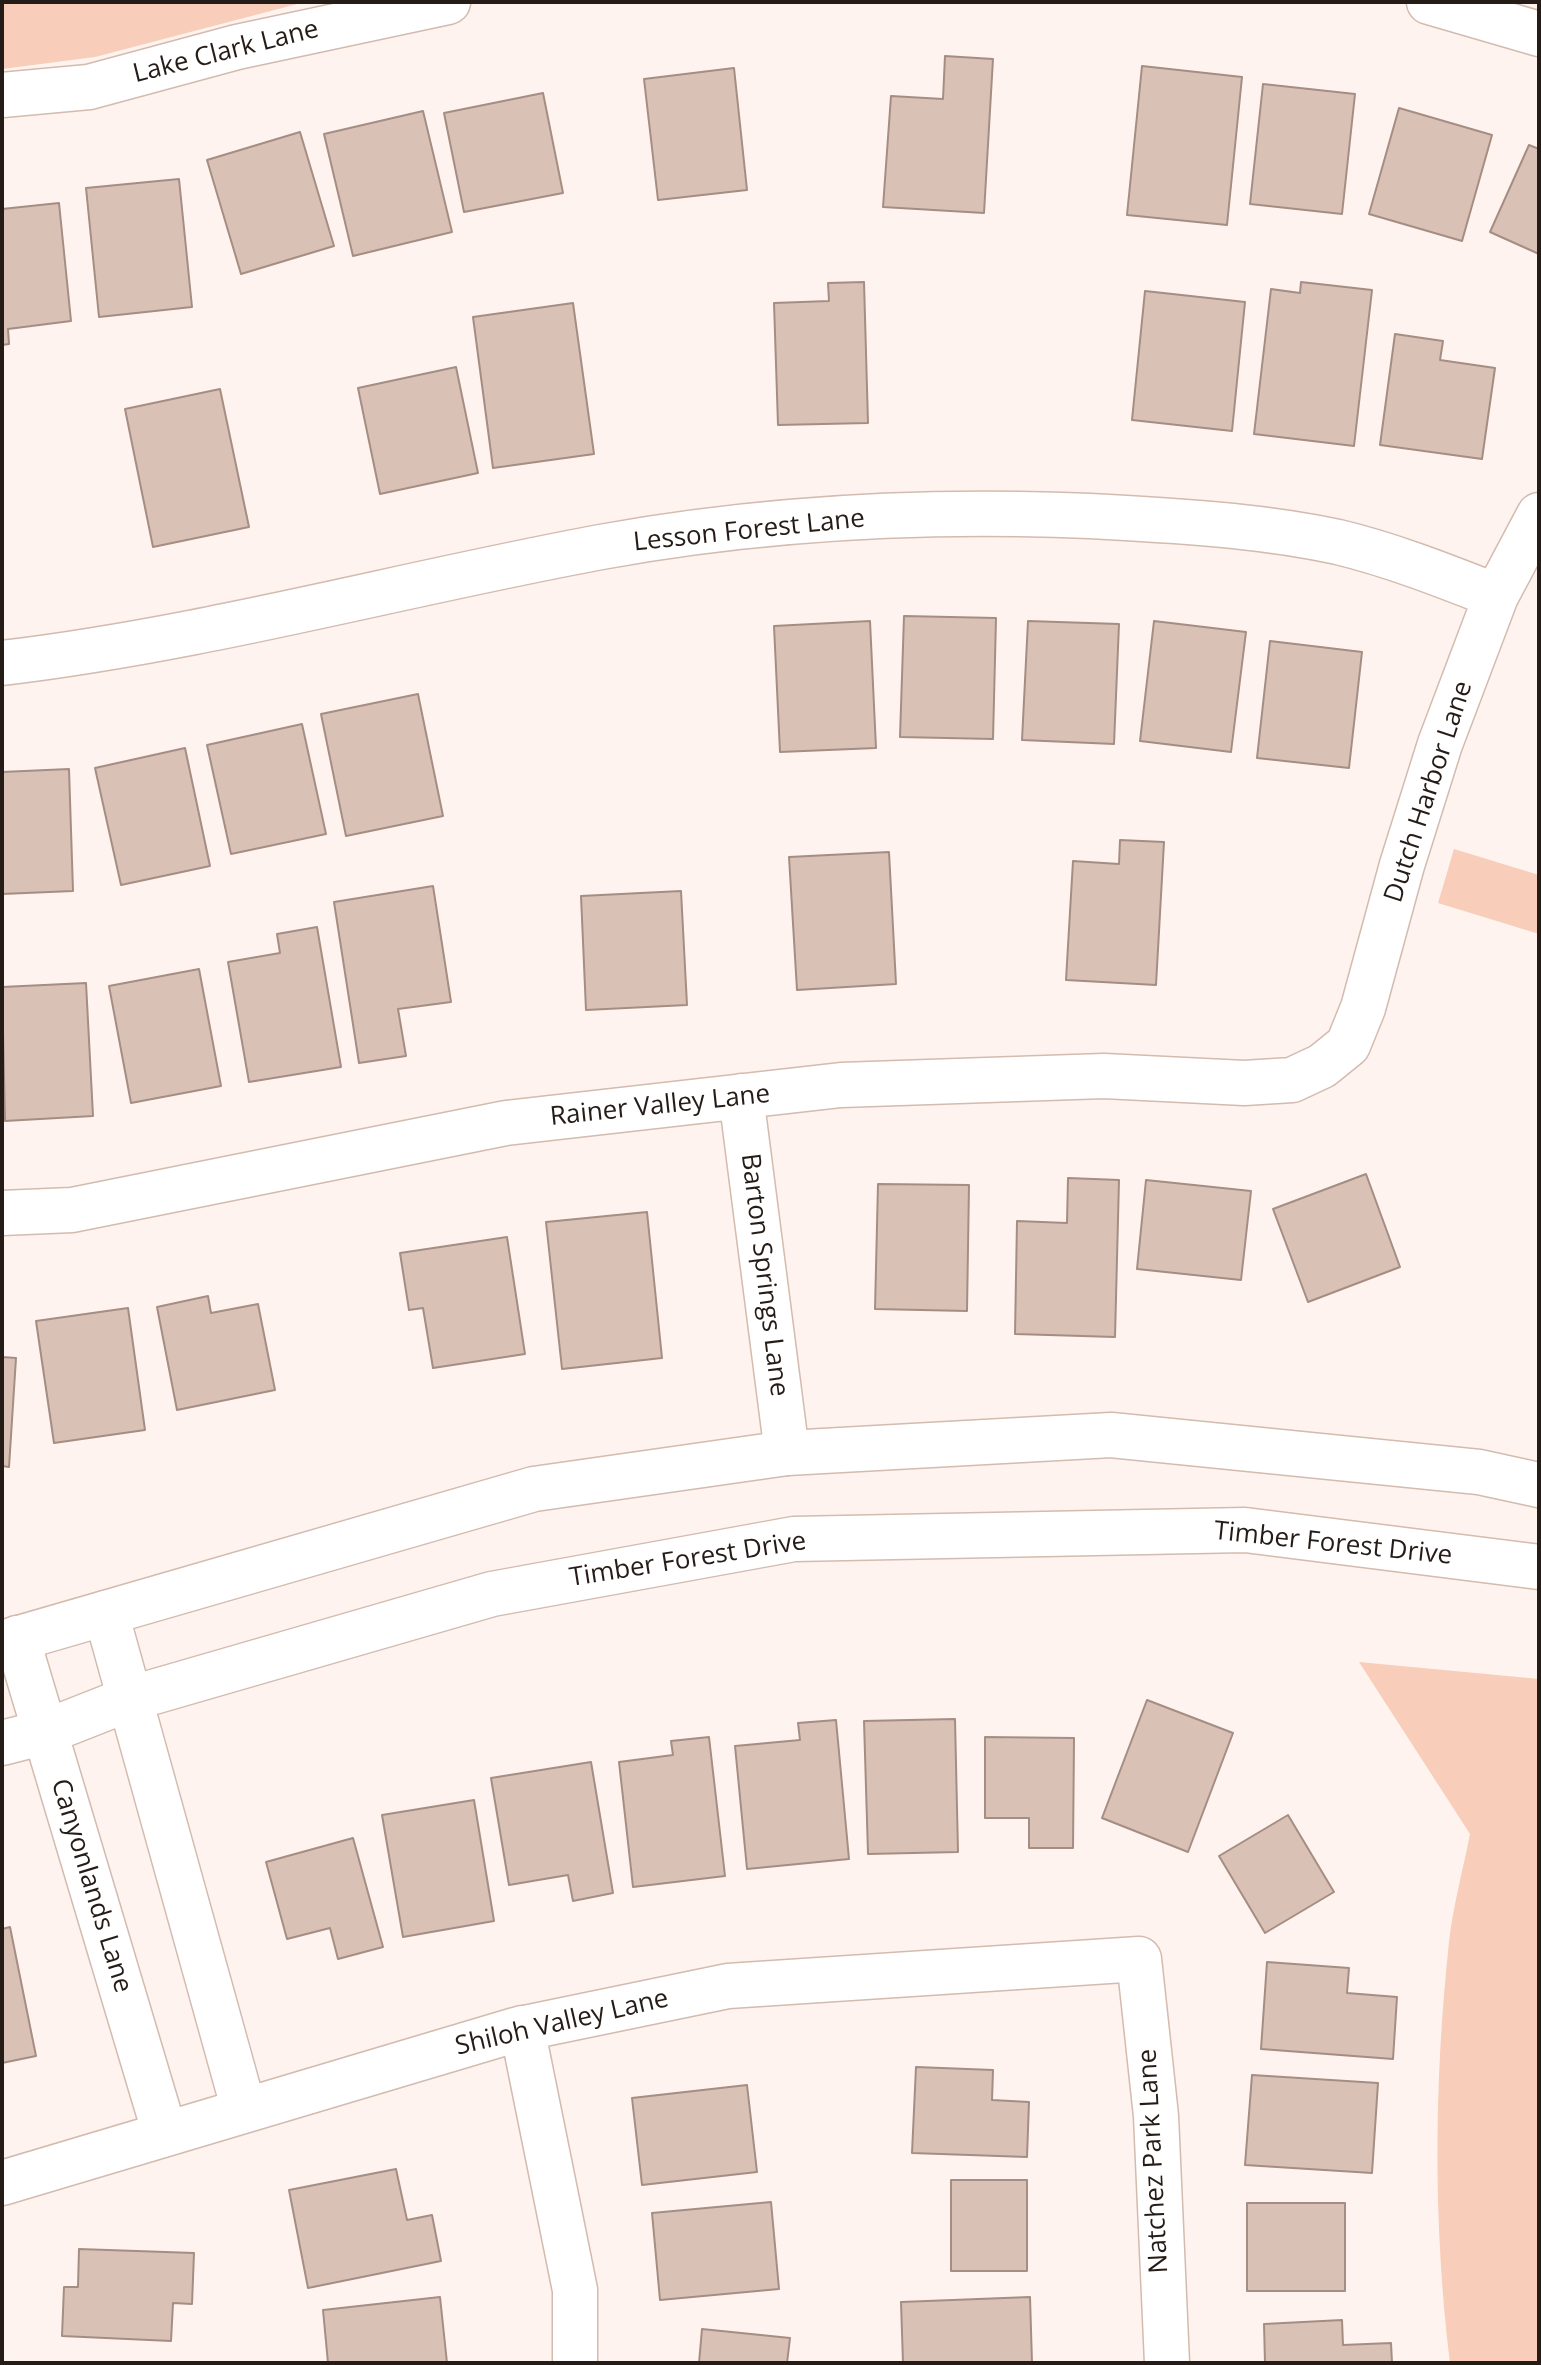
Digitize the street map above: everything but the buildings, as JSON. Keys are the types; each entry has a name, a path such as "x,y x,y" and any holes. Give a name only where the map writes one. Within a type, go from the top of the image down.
{"street":[{"name":"Lake Clark Lane","path":"2,95 89,87 237,47 448,2"},
{"path":"1429,2 1539,34"},
{"name":"Lesson Forest Lane","path":"2,663 110,650 604,546 790,522 923,515 1064,514 1207,522 1337,542 1423,568 1496,596"},
{"name":"Dutch Harbor Lane","path":"1322,1066 1348,1045 1363,1008 1402,865 1440,744 1496,596 1539,515"},
{"name":"Rainer Valley Lane","path":"2,1213 72,1210 506,1123 741,1096 841,1085 1104,1076 1244,1083 1292,1080 1322,1066"},
{"name":"Barton Springs Lane","path":"741,1096 787,1453"},
{"path":"10,1640 534,1489 787,1453 1111,1435 1479,1472 1539,1485"},
{"name":"Timber Forest Drive","path":"2,1743 45,1732 129,1699 492,1594 794,1539 1245,1530 1539,1567"},
{"path":"106,1613 244,2110"},
{"name":"Canyonlands Lane","path":"10,1640 45,1732 165,2134"},
{"name":"Shiloh Valley Lane","path":"2,2183 522,2028 728,1986 1139,1959"},
{"name":"Natchez Park Lane","path":"1139,1959 1156,2116 1167,2363"},
{"path":"522,2028 575,2290 575,2363"}],"shaded area":[{"path":"2,2 305,2 95,57 2,69"},
{"path":"1454,849 1539,875 1539,934 1438,903"},
{"path":"1359,1662 1539,1679 1539,2363 1450,2363 1438,2206 1440,2047 1449,1942 1470,1834"}]}
